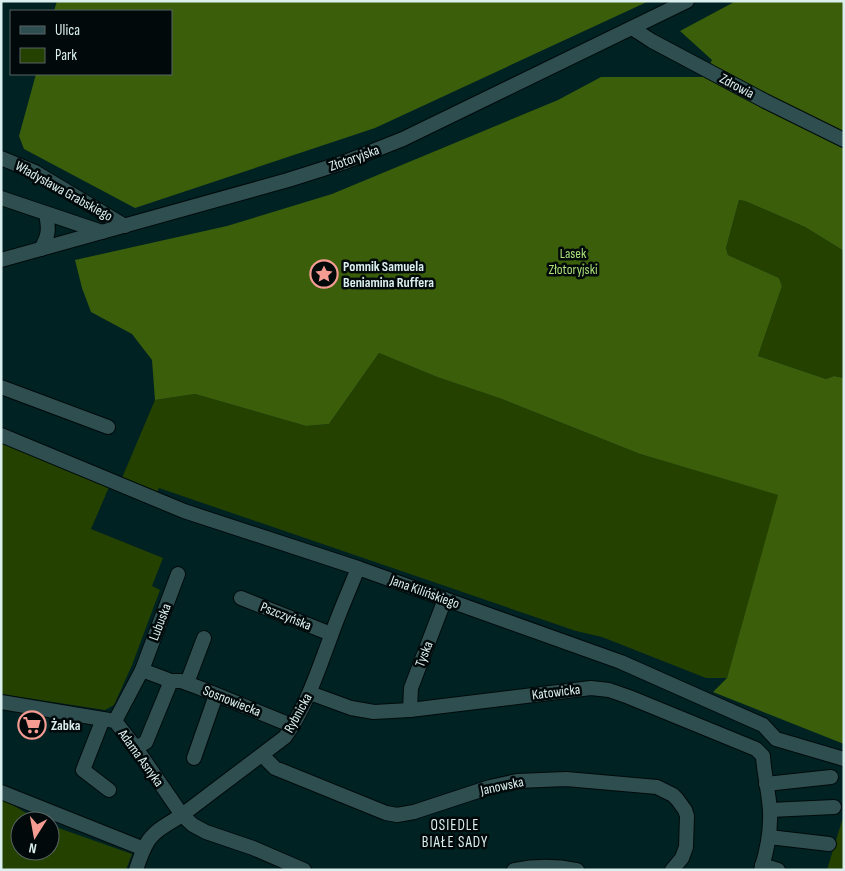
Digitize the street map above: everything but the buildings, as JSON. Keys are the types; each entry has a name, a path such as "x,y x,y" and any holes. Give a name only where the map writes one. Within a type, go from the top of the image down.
{"street":[{"name":"Złotoryjska","path":"1,260 288,180 353,159 403,139 687,1"},
{"name":"Zdrowia","path":"632,28 652,41 765,101 844,140"},
{"name":"Władysława Grabskiego","path":"1,158 35,172 125,226"},
{"name":"Władysława Grabskiego","path":"1,198 102,232"},
{"path":"41,249 48,232 46,214"},
{"path":"1,387 108,427"},
{"name":"Jana Kilińskiego","path":"3,440 184,511 358,568 621,662 763,725 776,739 844,759"},
{"name":"Rybnicka","path":"136,870 144,849 156,833 285,737 293,726 310,693 331,634 358,568"},
{"name":"Lubuska","path":"109,790 83,770 109,720 142,670 178,574"},
{"name":"Pszczyńska","path":"242,598 331,634"},
{"name":"Tyska","path":"410,710 411,688 445,599"},
{"path":"187,683 204,638"},
{"path":"136,748 146,742 171,681 142,670"},
{"name":"Sosnowiecka","path":"171,681 187,683 293,726"},
{"name":"Katowicka","path":"310,693 351,708 374,712 410,710 592,688 609,690 740,742 756,749 760,753"},
{"path":"194,758 216,695"},
{"name":"Adama Asnyka","path":"1,702 109,720 136,748 182,815"},
{"path":"776,739 760,753 763,756 770,810 769,837 762,867 778,870"},
{"name":"Janowska","path":"262,755 275,768 386,813 397,815 414,812 490,787 517,781 566,779 657,787 673,795 685,810 687,816 686,848 682,858 672,870"},
{"path":"766,784 831,777"},
{"path":"1,792 144,849"},
{"path":"770,810 834,806"},
{"path":"182,815 206,832 253,848 295,868"},
{"path":"769,837 829,844"},
{"path":"514,870 543,867 577,870"}],"green space":[{"path":"57,1 649,1 375,128 135,208 24,149 19,136 36,75 172,75 172,10 54,10"},
{"name":"Lasek Złotoryjski","path":"736,1 844,1 844,251 805,227 739,200 726,248 728,255 779,278 782,286 758,356 826,379 834,376 844,378 844,744 713,692 727,678 778,495 640,454 379,353 329,424 306,426 195,394 155,400 152,360 132,334 91,312 82,288 75,260 227,226 332,194 558,100 601,77 703,77 712,60 680,31"},
{"path":"739,200 805,227 844,251 844,378 834,376 826,379 758,356 782,286 779,278 728,255 726,248"},
{"path":"379,353 640,454 779,495 727,678 706,678 602,637 576,631 159,488 157,492 122,478 155,400 195,394 306,426 329,424"},
{"path":"1,442 109,487 91,529 163,558 152,586 160,590 132,665 114,705 105,710 1,694"},
{"path":"1,800 23,811 10,811 10,861 60,861 60,829 132,854 126,870 1,870"},
{"path":"844,814 844,870 827,870"}],"place":[{"name":"Pomnik Samuela Beniamina Ruffera","path":"324,274"},
{"name":"Żabka","path":"32,725"}],"district":[{"name":"OSIEDLE BIAŁE SADY","path":"455,834"}]}
